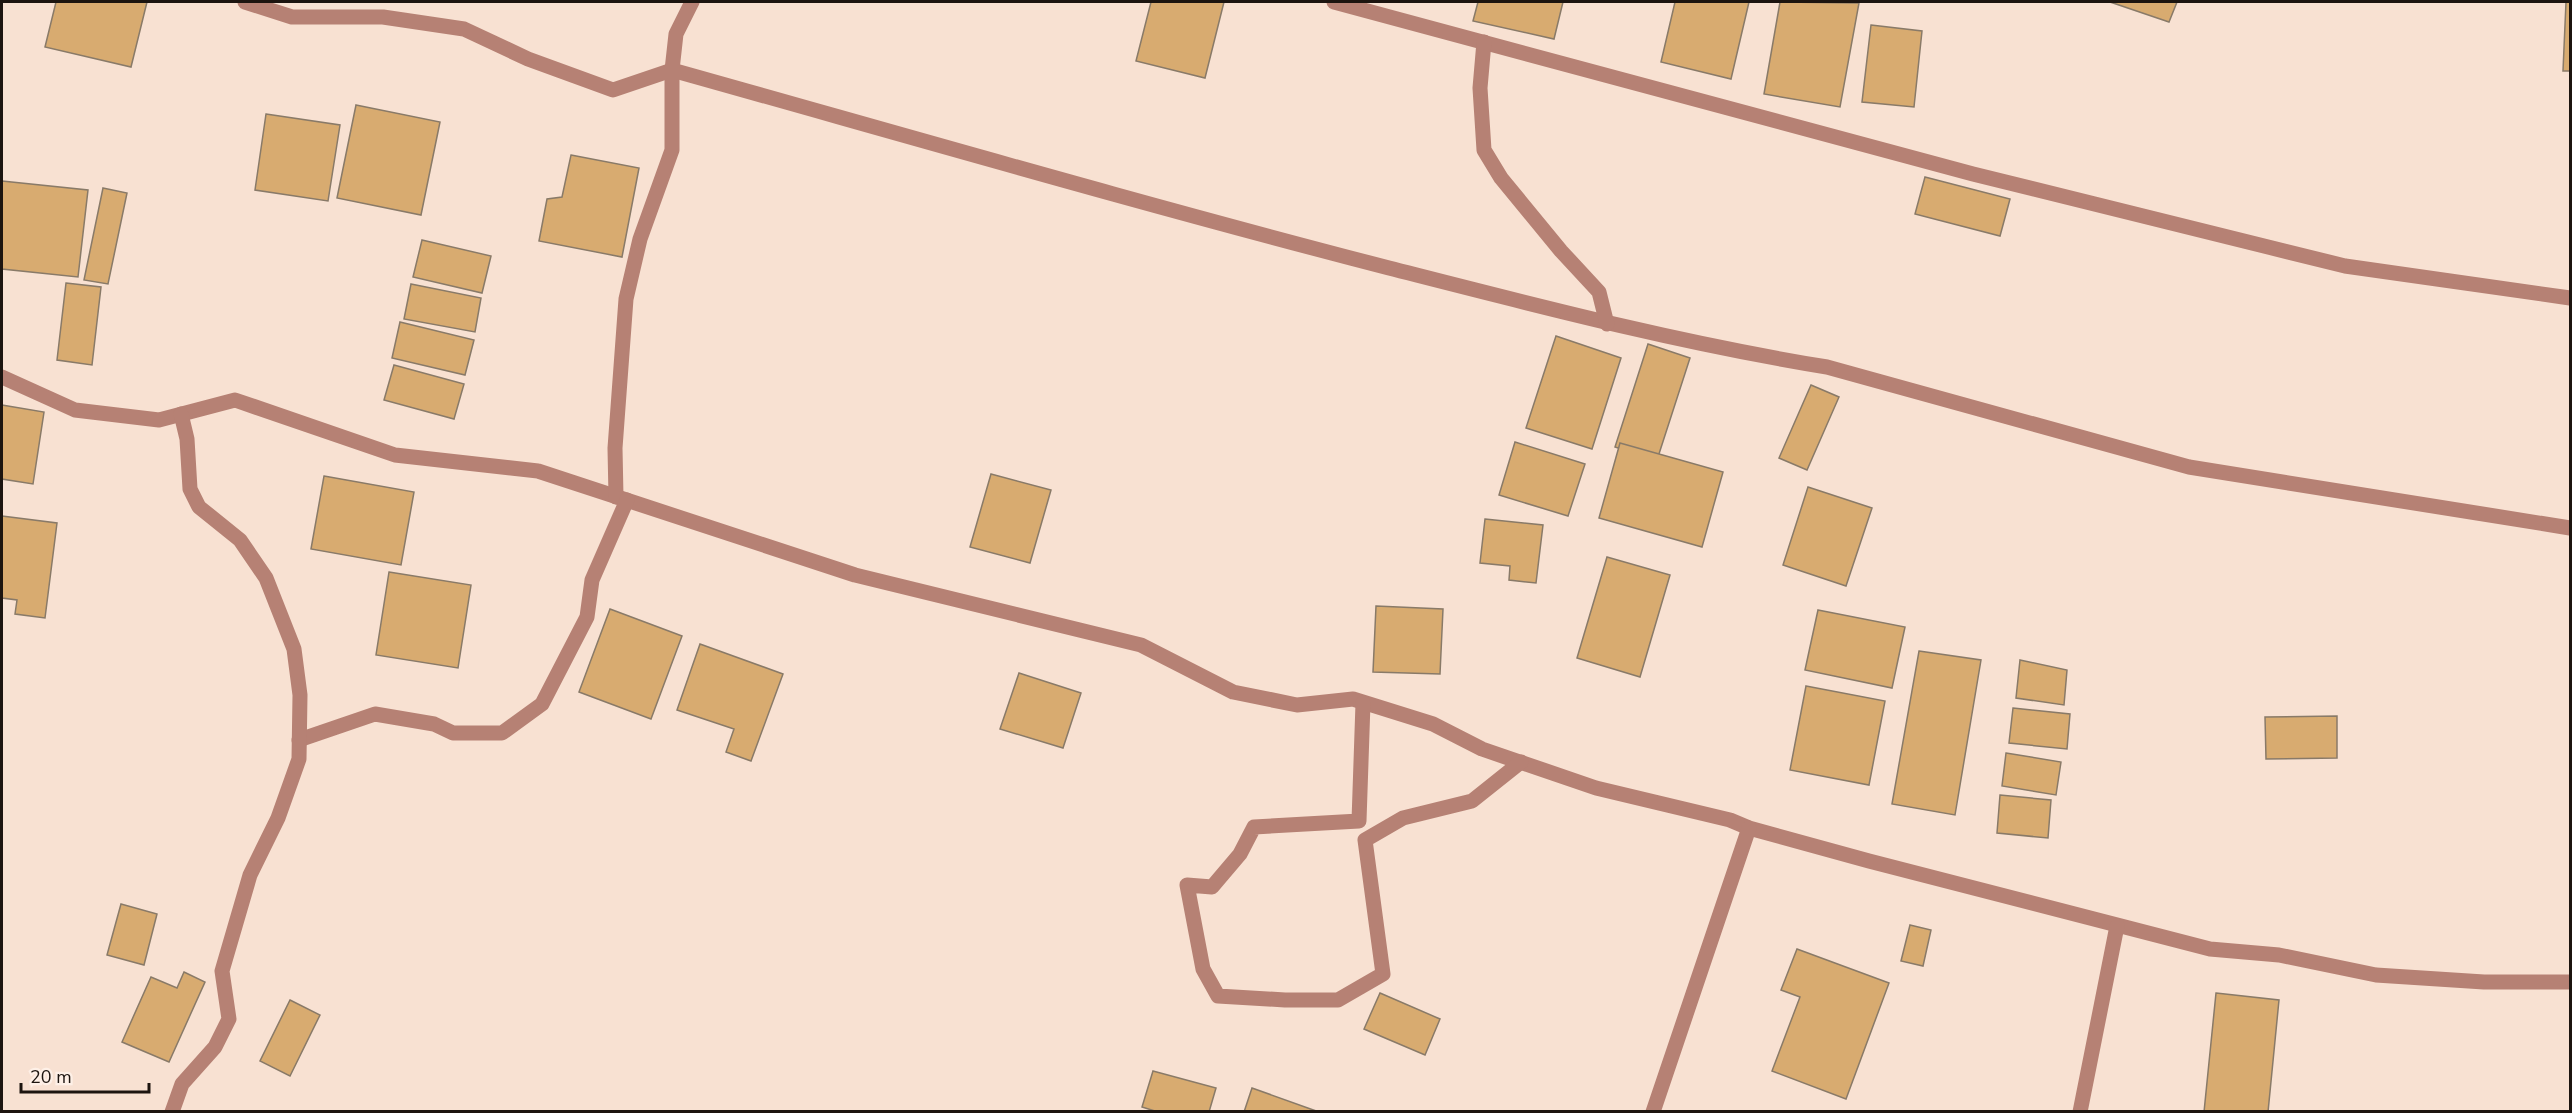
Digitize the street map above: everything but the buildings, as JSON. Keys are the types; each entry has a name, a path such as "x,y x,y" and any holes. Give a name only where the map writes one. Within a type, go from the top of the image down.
{"street":[{"path":"245,2 292,18 383,18 464,29 528,59 614,90 672,70 1245,231 1607,324 1767,358 1827,367 2189,467 2571,528"},
{"path":"299,740 375,714 434,724 453,733 502,733 542,704 587,617 592,580 622,498 615,447 626,299 640,239 672,150 672,70 676,34 692,2"},
{"path":"1334,2 1973,174 2345,266 2571,298"},
{"path":"1484,42 1480,88 1484,150 1501,178 1561,251 1599,291 1607,324"},
{"path":"2,377 75,410 159,420 235,400 395,455 538,471 855,575 1141,645 1233,692 1297,705 1353,699 1433,724 1482,749 1596,788 1730,820 1749,828 2210,949 2279,955 2376,975 2484,981 2571,982"},
{"path":"172,1112 182,1084 215,1047 229,1019 222,971 250,875 278,818 299,759 300,695 294,649 266,578 240,540 199,507 190,489 187,439 181,414"},
{"path":"1364,703 1359,821 1254,827 1240,854 1212,887 1187,885 1203,969 1218,996 1338,1000 1383,974 1365,840 1403,819 1472,801 1521,762"},
{"path":"1653,1112 1749,828"},
{"path":"2080,1112 2117,926"}]}
